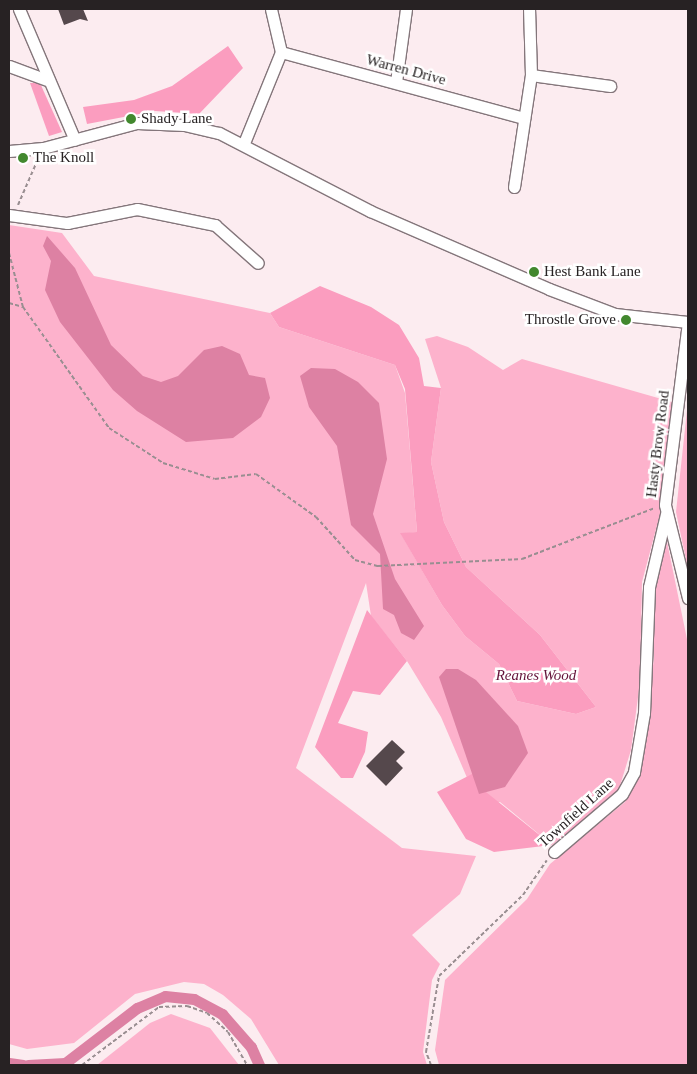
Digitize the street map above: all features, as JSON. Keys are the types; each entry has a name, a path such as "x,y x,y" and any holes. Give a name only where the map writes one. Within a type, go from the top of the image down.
{"street":[{"path":"19,9 47,80 76,140"},
{"path":"244,144 280,52 271,9"},
{"path":"396,82 406,9"},
{"path":"514,187 531,75 529,9"},
{"name":"Warren Drive","path":"280,52 524,118"},
{"path":"9,66 47,80"},
{"path":"531,75 610,86"},
{"path":"9,151 43,148 137,122 184,125 244,144 370,211 549,289 615,314 688,322"},
{"path":"11,216 67,223 137,209 215,225 258,263"},
{"name":"Hasty Brow Road","path":"688,322 665,510 688,596"},
{"name":"Townfield Lane","path":"554,852 622,794 634,772 644,713 649,587 665,510"}],"path":[{"path":"11,216 43,148"},
{"path":"9,253 23,307 109,428 163,463 215,479 256,474 316,517 355,560 385,566 522,559 665,510"},
{"path":"9,303 23,307"},
{"name":"Townfield Lane","path":"431,1065 426,1052 439,976 523,895 554,852"},
{"path":"82,1065 159,1006 187,1006 207,1013 228,1032 247,1065"}],"shaded area":[{"path":"9,225 62,233 94,276 270,313 279,327 395,365 405,393 417,532 401,534 442,605 465,636 499,664 517,701 576,714 596,707 540,635 466,567 444,522 431,462 441,388 425,339 437,336 468,347 503,370 522,359 672,402 660,514 642,582 640,682 631,750 618,792 552,845 500,802 490,804 474,794 441,717 407,661 371,616 366,583 296,768 402,848 476,856 460,894 412,935 440,964 432,980 423,1052 427,1065 279,1065 251,1019 223,995 204,984 184,982 135,994 74,1043 27,1049 9,1044"},
{"path":"47,236 75,268 111,345 143,376 161,382 178,376 204,350 222,346 240,354 249,375 265,378 270,398 261,417 233,438 186,442 137,411 113,390 60,322 45,290 51,261 43,246"},
{"path":"311,368 335,369 358,382 379,403 387,459 373,514 395,579 424,626 414,640 401,633 394,615 383,609 380,554 351,525 337,446 309,407 300,376"},
{"path":"688,401 688,569 676,512"},
{"path":"666,537 688,644 688,1065 439,1065 435,1050 445,980 527,899 550,864 625,802 642,759 654,657 654,597"},
{"path":"446,669 458,669 476,680 518,726 528,753 505,787 479,794 439,677"},
{"path":"171,1014 210,1028 239,1065 97,1065 150,1023"}],"green space":[{"path":"228,46 243,68 199,114 155,111 87,124 83,107 134,100 172,86"},
{"path":"30,83 40,83 62,132 49,136"},
{"name":"Reanes Wood","path":"320,286 371,307 399,325 419,358 424,386 441,388 431,462 444,522 466,567 540,635 596,707 576,714 517,701 499,664 465,636 442,605 400,533 417,532 405,389 395,365 279,327 270,313"},
{"path":"367,610 407,661 380,695 353,691 338,723 368,732 365,752 353,778 341,778 315,747"},
{"path":"474,773 486,792 552,845 494,852 466,839 437,792"}],"building":[{"path":"58,9 83,9 88,21 80,19 64,25"},
{"path":"392,740 405,752 396,761 403,768 386,786 366,766"}],"waterway":[{"path":"28,1065 65,1063 137,1008 165,996 194,999 222,1014 251,1047 259,1065"},
{"path":"9,1063 23,1065"}],"place":[{"name":"Shady Lane","path":"131,119"},
{"name":"The Knoll","path":"23,158"},
{"name":"Hest Bank Lane","path":"534,272"},
{"name":"Throstle Grove","path":"626,320"}]}
